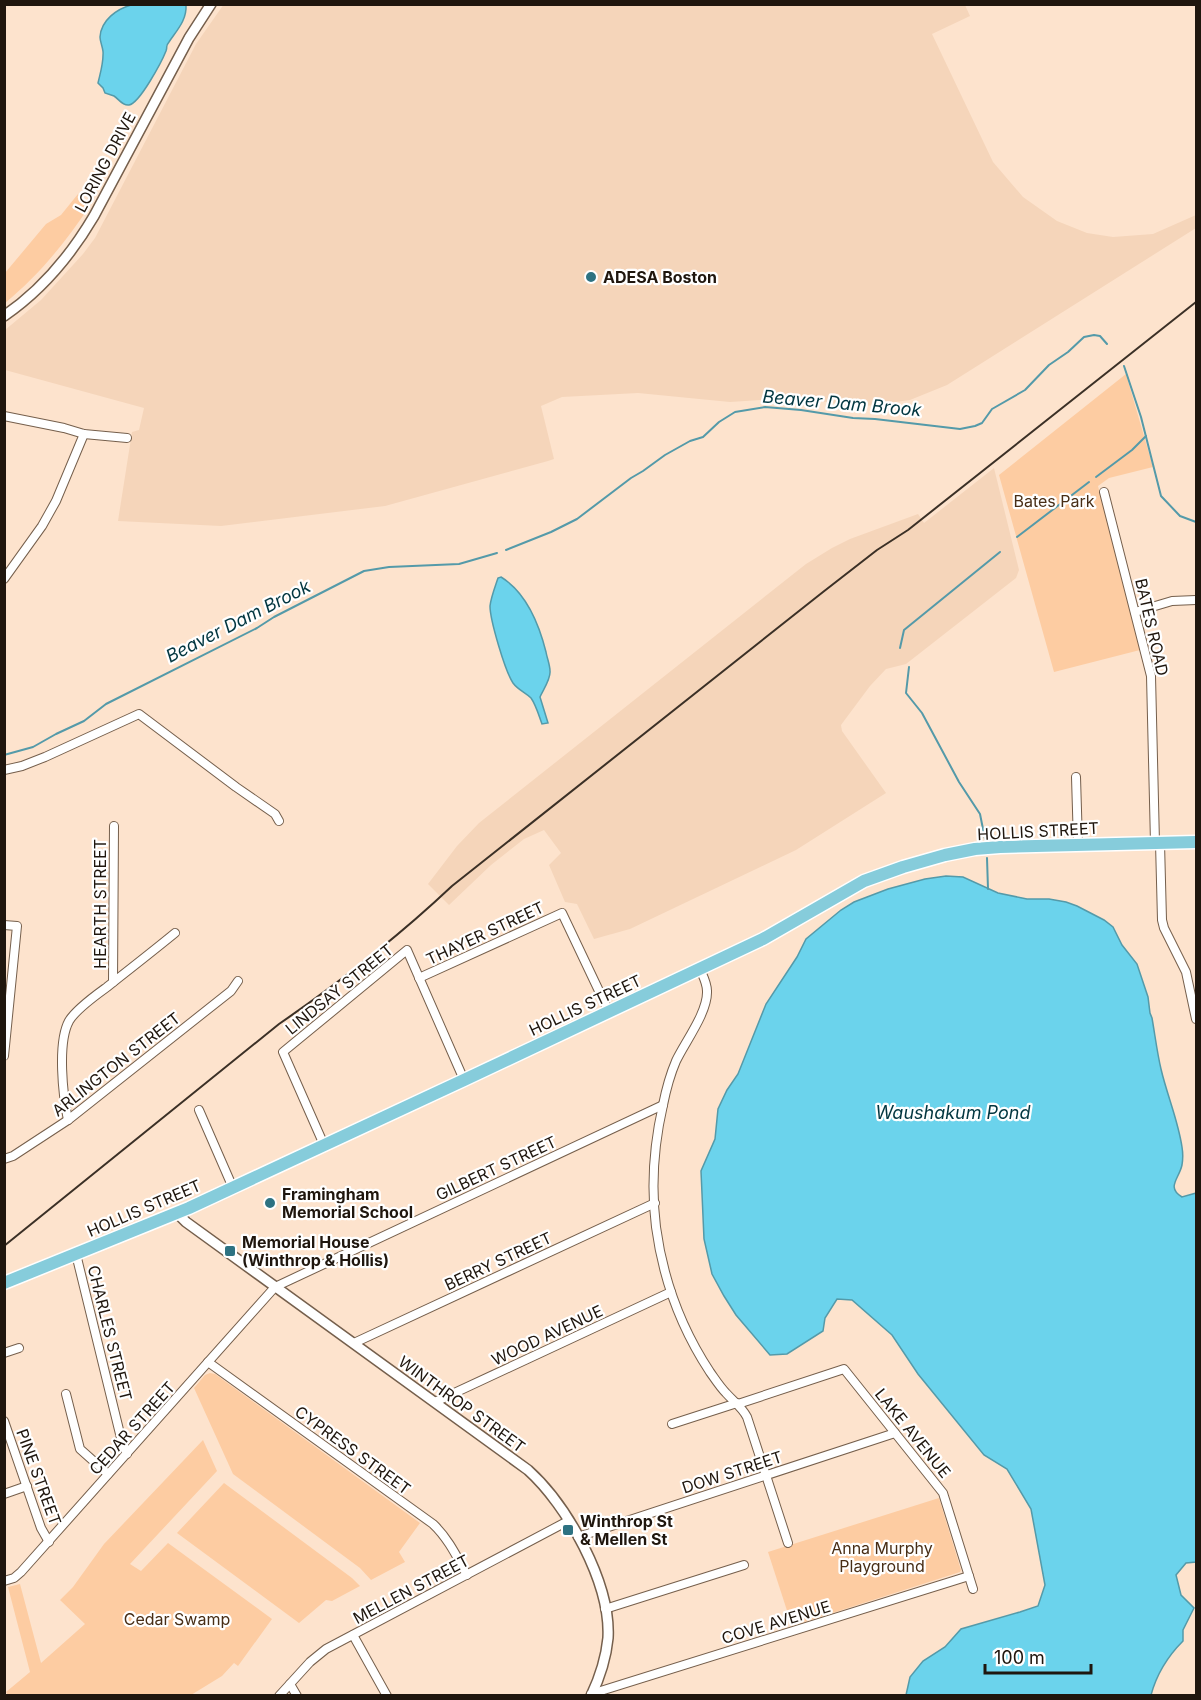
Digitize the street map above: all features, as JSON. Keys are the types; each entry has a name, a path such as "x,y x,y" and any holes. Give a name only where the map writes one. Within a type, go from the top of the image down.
{"main road":[{"name":"HOLLIS STREET","path":"4,1283 233,1188 778,932 864,882 903,867 975,849 1197,842"}],"street":[{"name":"LORING DRIVE","path":"4,316 28,299 45,282 82,236 189,38 211,4"},
{"path":"4,416 84,434 127,438"},
{"path":"4,579 42,526 56,501 84,434"},
{"name":"BATES ROAD","path":"1104,492 1151,676 1162,920 1186,972 1197,1019"},
{"path":"1135,612 1172,601 1197,600"},
{"path":"4,770 33,762 139,714 275,814 279,821"},
{"path":"1076,777 1078,844"},
{"name":"HEARTH STREET","path":"113,982 114,826"},
{"name":"THAYER STREET","path":"419,978 562,913 609,1012"},
{"path":"4,925 17,926 4,1056"},
{"path":"68,1120 62,1053 70,1019 89,1001 175,933"},
{"name":"LINDSAY STREET","path":"324,1145 283,1052 407,951 419,978"},
{"path":"700,969 706,982 707,993 704,1007 676,1063 663,1105 655,1150 656,1226 671,1292 682,1322 718,1383 747,1417 788,1543"},
{"path":"419,978 464,1080"},
{"name":"ARLINGTON STREET","path":"4,1159 13,1156 68,1120 231,991 238,981"},
{"name":"GILBERT STREET","path":"275,1287 663,1105"},
{"path":"199,1110 233,1188"},
{"name":"BERRY STREET","path":"354,1343 654,1203"},
{"name":"WINTHROP STREET","path":"177,1213 186,1222 528,1470 544,1486 578,1537 594,1571 605,1610 608,1636 606,1650 601,1674 591,1695"},
{"name":"CHARLES STREET","path":"76,1254 121,1438 127,1454"},
{"name":"CEDAR STREET","path":"4,1581 19,1575 275,1287"},
{"name":"WOOD AVENUE","path":"435,1402 671,1292"},
{"path":"4,1353 19,1348"},
{"name":"CYPRESS STREET","path":"208,1362 433,1524 446,1538 466,1575"},
{"name":"LAKE AVENUE","path":"737,1404 844,1369 943,1493 973,1589"},
{"path":"66,1394 82,1451 108,1474"},
{"path":"672,1424 737,1404"},
{"name":"PINE STREET","path":"4,1421 41,1528 49,1542"},
{"name":"DOW STREET","path":"578,1537 895,1433"},
{"path":"4,1494 27,1486"},
{"name":"MELLEN STREET","path":"279,1695 318,1655 568,1521"},
{"path":"605,1610 744,1565"},
{"name":"COVE AVENUE","path":"591,1695 969,1576"},
{"path":"353,1635 387,1695"},
{"path":"290,1684 297,1695"}],"shaded area":[{"name":"ADESA Boston","path":"224,4 965,5 970,16 932,34 993,162 1023,197 1057,221 1087,233 1113,237 1153,234 1196,215 1196,228 947,385 910,400 866,406 789,398 730,402 638,393 562,397 541,406 554,459 548,461 385,506 221,526 118,521 132,432 139,430 144,408 5,370 5,330 41,300 95,238 196,44"},
{"path":"994,468 1019,570 1016,578 906,664 886,669 870,686 841,725 842,731 886,793 796,850 630,929 594,939 577,904 565,902 549,865 561,853 544,830 524,839 491,865 449,905 428,884 457,846 479,823 806,564 850,539 918,514 924,523"}],"green space":[{"path":"78,194 89,207 50,258 5,303 5,273 46,224 61,215"},
{"name":"Bates Park","path":"1126,374 1153,467 1109,478 1098,486 1140,650 1054,672 999,475"},
{"path":"215,1374 420,1523 399,1552 405,1562 371,1580 360,1568 233,1474 194,1388 205,1375"},
{"name":"Cedar Swamp","path":"203,1440 217,1471 130,1564 141,1571 168,1543 272,1619 238,1666 234,1663 222,1676 191,1695 8,1695 6,1692 30,1672 8,1587 20,1584 41,1663 85,1624 60,1600 73,1587 104,1544"},
{"name":"Cedar Swamp","path":"224,1483 360,1586 332,1601 326,1600 299,1623 177,1533"},
{"name":"Anna Murphy Playground","path":"939,1498 960,1572 792,1626 768,1552"}],"water":[{"path":"131,5 186,5 186,10 183,20 167,45 164,56 150,81 134,103 127,105 105,93 98,83 102,66 103,53 100,37 103,25 120,9"},
{"path":"501,577 525,600 536,620 543,641 550,674 540,697 548,723 542,724 531,698 513,683 502,657 490,606 498,578"},
{"name":"Waushakum Pond","path":"946,876 963,877 998,893 1027,899 1066,902 1104,920 1113,927 1122,945 1137,964 1148,997 1161,1069 1182,1149 1182,1165 1174,1186 1182,1197 1196,1193 1196,1562 1186,1563 1176,1575 1181,1595 1194,1608 1183,1630 1183,1641 1163,1666 1151,1695 906,1695 910,1677 923,1661 945,1647 961,1629 1038,1606 1045,1585 1031,1509 1007,1469 984,1455 918,1374 892,1335 852,1300 837,1299 825,1318 823,1331 787,1354 770,1355 736,1315 712,1274 704,1239 701,1171 715,1139 718,1109 738,1074 766,1004 806,939 841,910 854,902 888,889"}],"waterway":[{"name":"Beaver Dam Brook","path":"506,550 577,519 631,478 665,455 690,441 703,437 719,422 735,412 765,407 960,429 982,423 992,409 1025,390 1049,365 1084,337 1100,336 1107,344"},
{"path":"1124,366 1141,417 1161,496 1180,516 1196,522"},
{"path":"1096,477 1132,450 1146,436"},
{"path":"1017,537 1089,482"},
{"path":"900,648 904,630 1000,552"},
{"name":"Beaver Dam Brook","path":"4,755 33,747 84,721 106,704 364,571 389,567 459,564 497,553"},
{"path":"909,667 906,693 922,713 959,782 980,814 985,839"},
{"path":"987,858 988,889"}],"railway":[{"path":"4,1246 279,1024 368,958 452,886 823,592 877,550 908,530 1196,302"}],"place":[{"name":"ADESA Boston","path":"591,277"},
{"name":"Framingham Memorial School","path":"270,1203"},
{"name":"Memorial House (Winthrop & Hollis)","path":"230,1251"},
{"name":"Winthrop St & Mellen St","path":"568,1530"}]}
